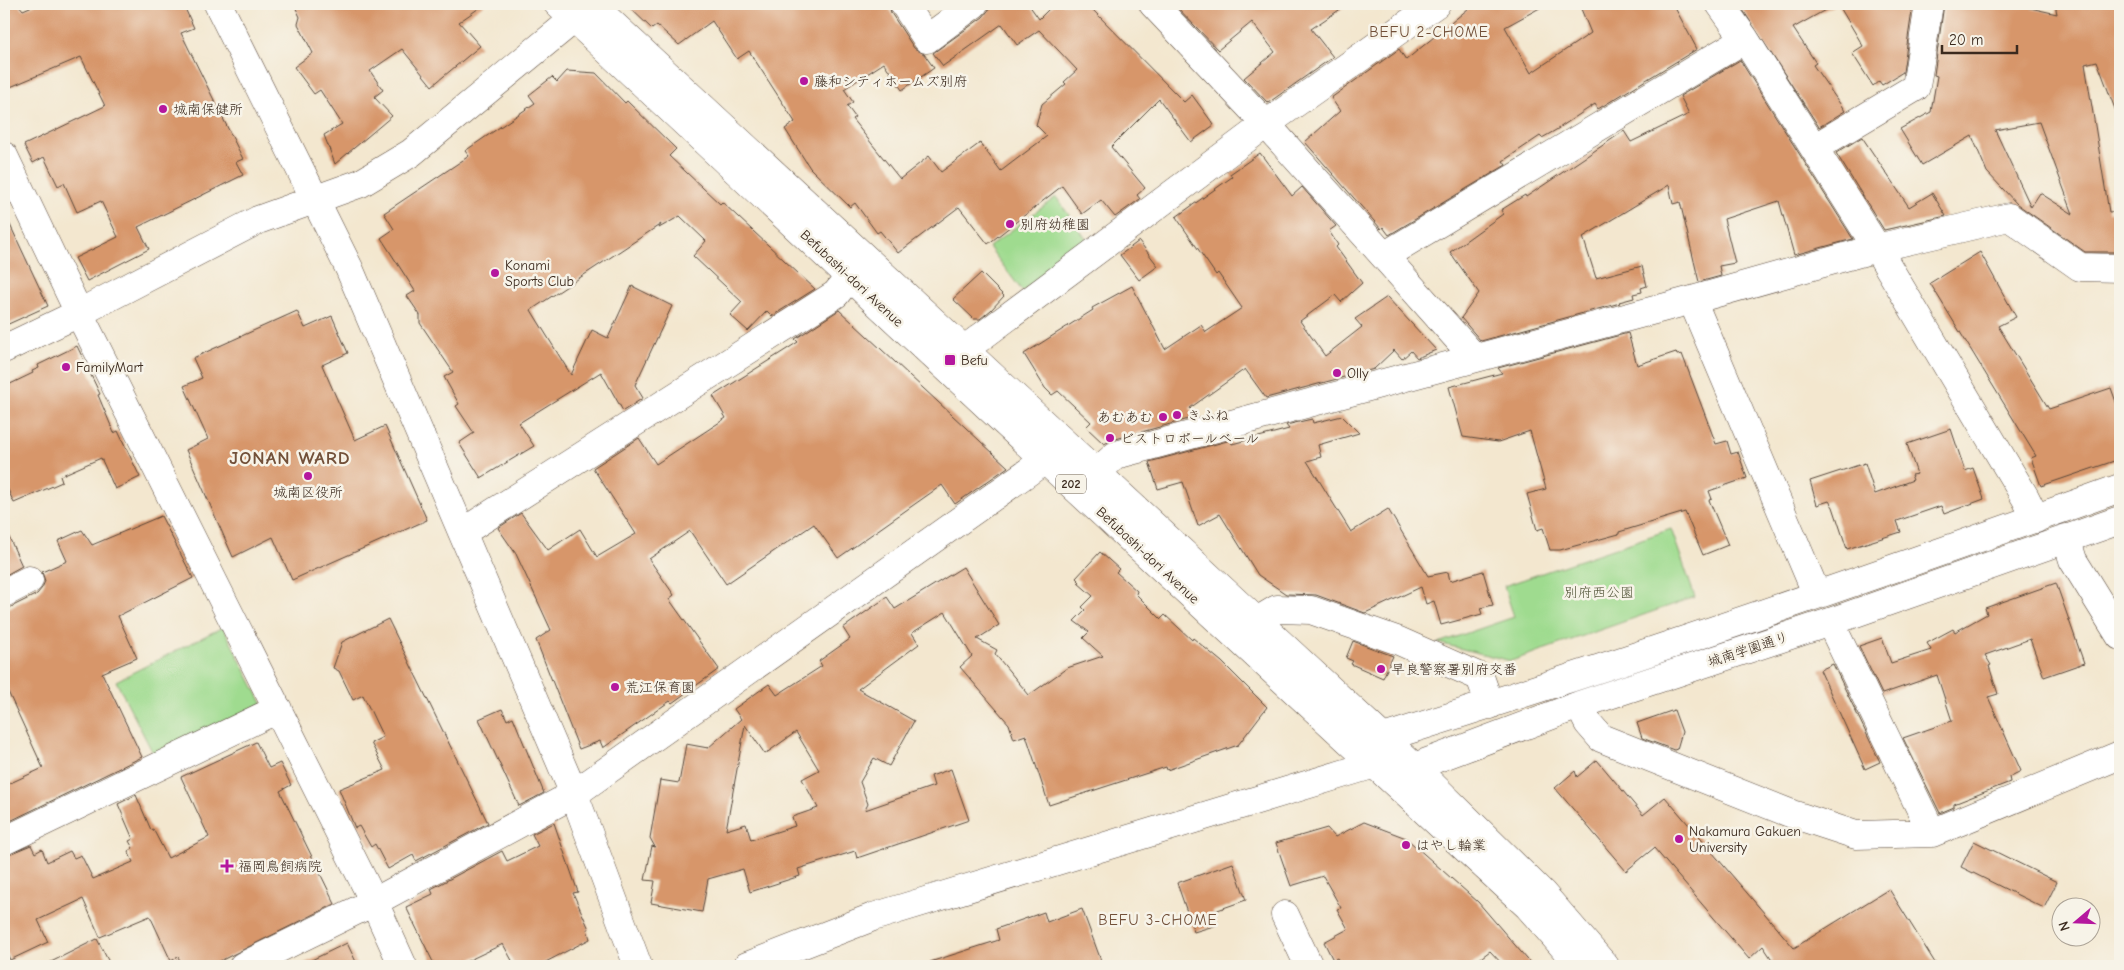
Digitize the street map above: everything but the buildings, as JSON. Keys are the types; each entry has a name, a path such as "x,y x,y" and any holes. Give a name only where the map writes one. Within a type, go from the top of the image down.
{"main road":[{"path":"218,4 349,268 574,794 638,966"},
{"path":"904,4 927,38 974,4"},
{"path":"1152,4 1266,124 1475,358"},
{"path":"965,349 1266,124 1436,4"},
{"path":"1720,4 1745,39 1877,248 2025,497 2036,519"},
{"path":"1814,148 1916,86 1929,4"},
{"path":"4,349 79,314 258,220 361,183 411,153 578,7"},
{"name":"Befubashi-dori Avenue","path":"578,7 850,276 1045,460 1379,751 1414,767 1542,893 1605,966"},
{"name":"Befubashi-dori Avenue","path":"578,7 965,349 1257,622 1528,906 1580,966"},
{"path":"1384,256 1745,39"},
{"path":"4,156 79,314 374,902 403,966"},
{"path":"243,966 374,902 574,794 1045,460 1097,472 1116,455 1692,300 1877,248 2010,217 2080,267 2120,268"},
{"path":"463,532 836,294 850,276"},
{"path":"1692,300 1817,595"},
{"name":"城南学園通り","path":"747,966 873,917 1379,751 1490,705 1817,595 2120,488"},
{"name":"城南学園通り","path":"1414,767 1579,705 1830,622 2120,520"},
{"path":"2066,538 2073,560 2120,636"},
{"path":"4,592 29,580"},
{"path":"1257,622 1277,609 1311,610 1399,641 1480,677 1490,705"},
{"path":"1830,622 1932,833"},
{"path":"1579,705 1588,723 1601,738 1792,814 1856,835 1932,833 2120,755"},
{"path":"4,841 278,709"},
{"path":"1285,915 1309,966"}],"green space":[{"path":"1056,197 1089,243 1023,292 989,247"},
{"name":"別府西公園","path":"1671,529 1695,597 1511,661 1438,643 1514,617 1504,586"},
{"path":"223,627 263,705 156,759 116,681"}],"place":[{"name":"藤和シティホームズ別府","path":"804,81"},
{"name":"城南保健所","path":"163,109"},
{"name":"別府幼稚園","path":"1010,224"},
{"name":"Konami Sports Club","path":"495,273"},
{"name":"Befu","path":"950,360"},
{"name":"FamilyMart","path":"66,367"},
{"name":"Olly","path":"1337,373"},
{"name":"きふね","path":"1177,415"},
{"name":"あむあむ","path":"1163,417"},
{"name":"ビストロポールべール","path":"1110,438"},
{"name":"城南区役所","path":"308,476"},
{"name":"早良警察署別府交番","path":"1381,669"},
{"name":"荒江保育園","path":"615,687"},
{"name":"Nakamura Gakuen University","path":"1679,839"},
{"name":"はやし輪業","path":"1406,845"},
{"name":"福岡鳥飼病院","path":"227,866"}],"district":[{"name":"BEFU 2-CHOME","path":"1429,32"},
{"name":"JONAN WARD","path":"290,457"},
{"name":"BEFU 3-CHOME","path":"1158,920"}]}
